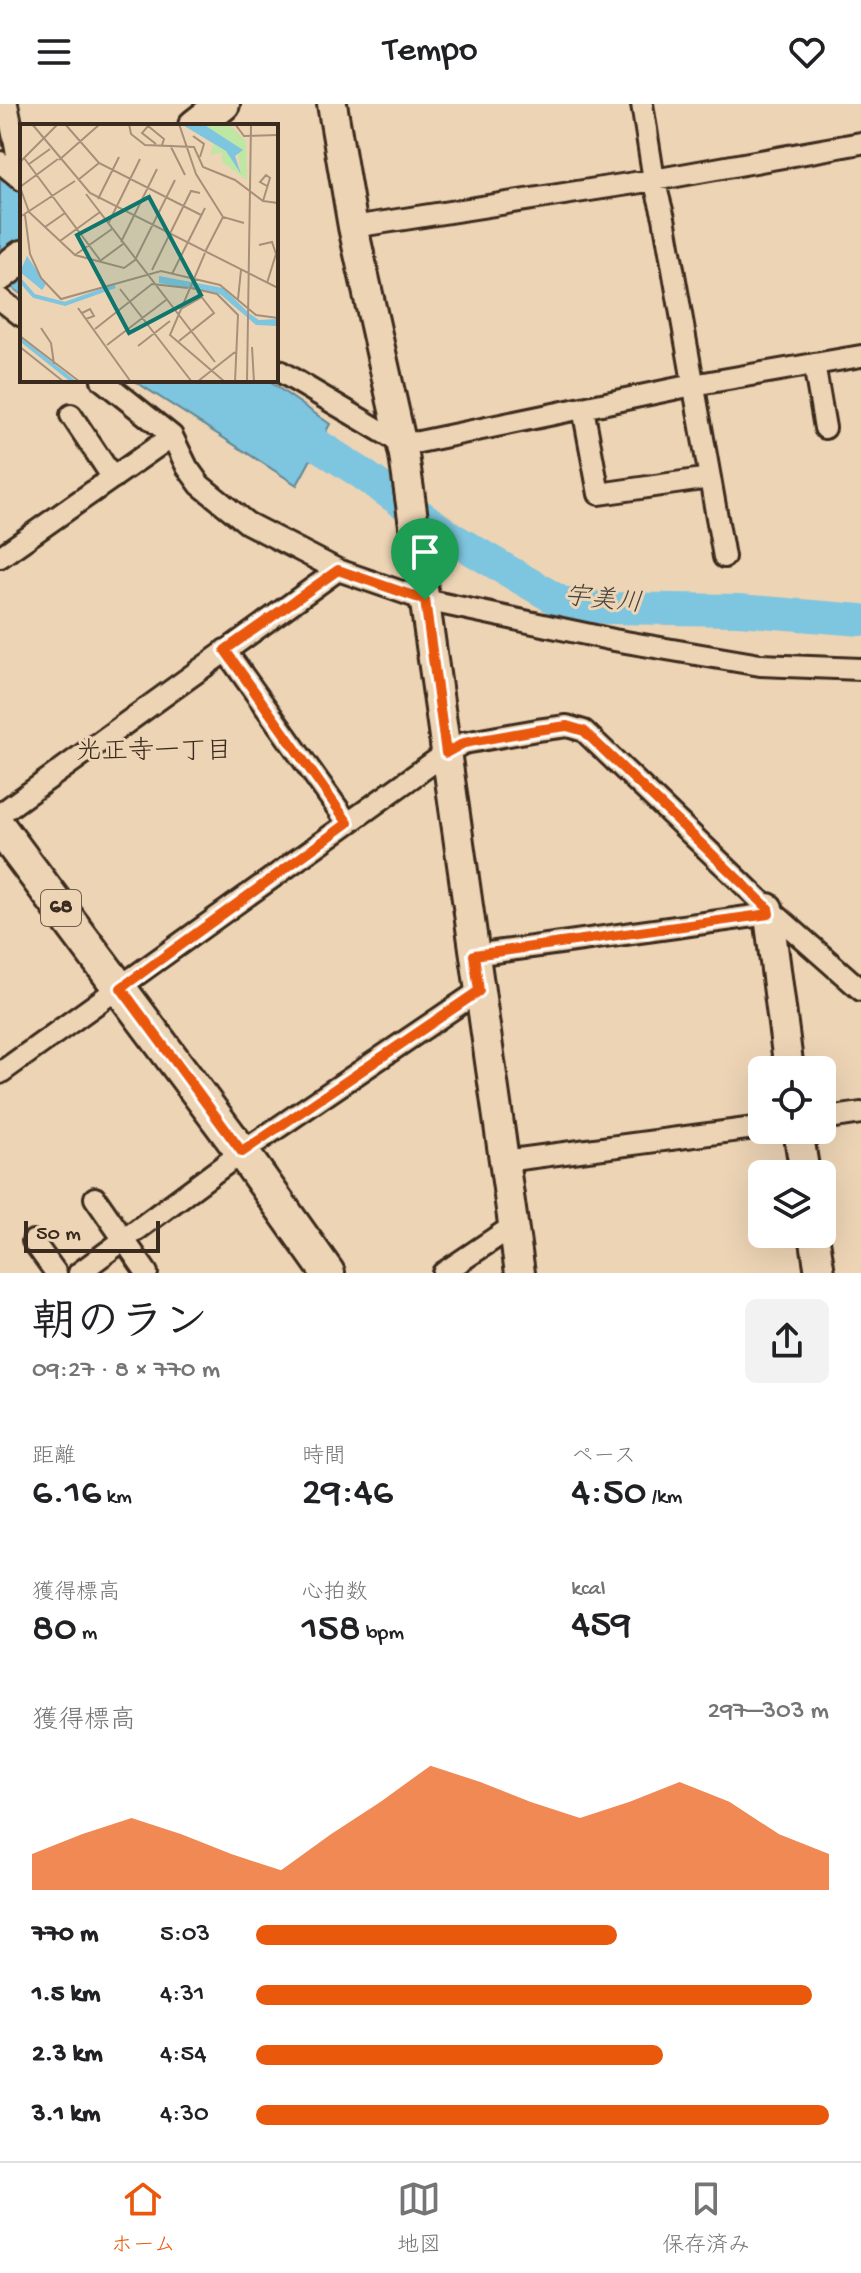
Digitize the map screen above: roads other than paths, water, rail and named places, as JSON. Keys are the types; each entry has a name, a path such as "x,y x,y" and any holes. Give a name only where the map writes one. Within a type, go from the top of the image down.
{"main road":[{"path":"198,124 223,104"},
{"path":"0,274 20,259"},
{"name":"68","path":"0,828 242,1152 328,1273"}],"street":[{"path":"7,104 9,161"},
{"path":"332,104 353,227 403,449 520,1273"},
{"path":"642,104 724,557"},
{"path":"353,227 654,180 861,143"},
{"path":"0,299 20,314"},
{"path":"403,449 419,442 693,385 861,356"},
{"path":"814,364 825,428"},
{"path":"278,370 403,449"},
{"path":"104,382 172,436 200,485 247,523 338,570 423,588 614,640 760,665 861,669"},
{"path":"583,408 599,494 710,478"},
{"path":"71,415 113,478"},
{"path":"0,557 172,436"},
{"path":"0,814 338,570"},
{"path":"225,650 348,823"},
{"path":"0,1073 446,753 464,743 567,726 584,731 768,911 861,990"},
{"path":"474,955 768,911"},
{"path":"768,911 787,1056"},
{"path":"79,1273 242,1152 479,991"},
{"path":"836,1117 861,1113"},
{"path":"504,1161 748,1129"},
{"path":"95,1198 147,1273"},
{"path":"443,1273 513,1226"},
{"path":"33,1241 56,1273"},
{"path":"816,1248 820,1273"}],"water":[{"path":"0,176 20,192 20,293 0,278"},
{"path":"136,382 270,382 330,424 297,485"}],"waterway":[{"name":"宇美川","path":"220,382 361,473 452,538 561,602 605,608 739,610 861,620"}],"district":[{"name":"光正寺一丁目","path":"154,753"}]}
